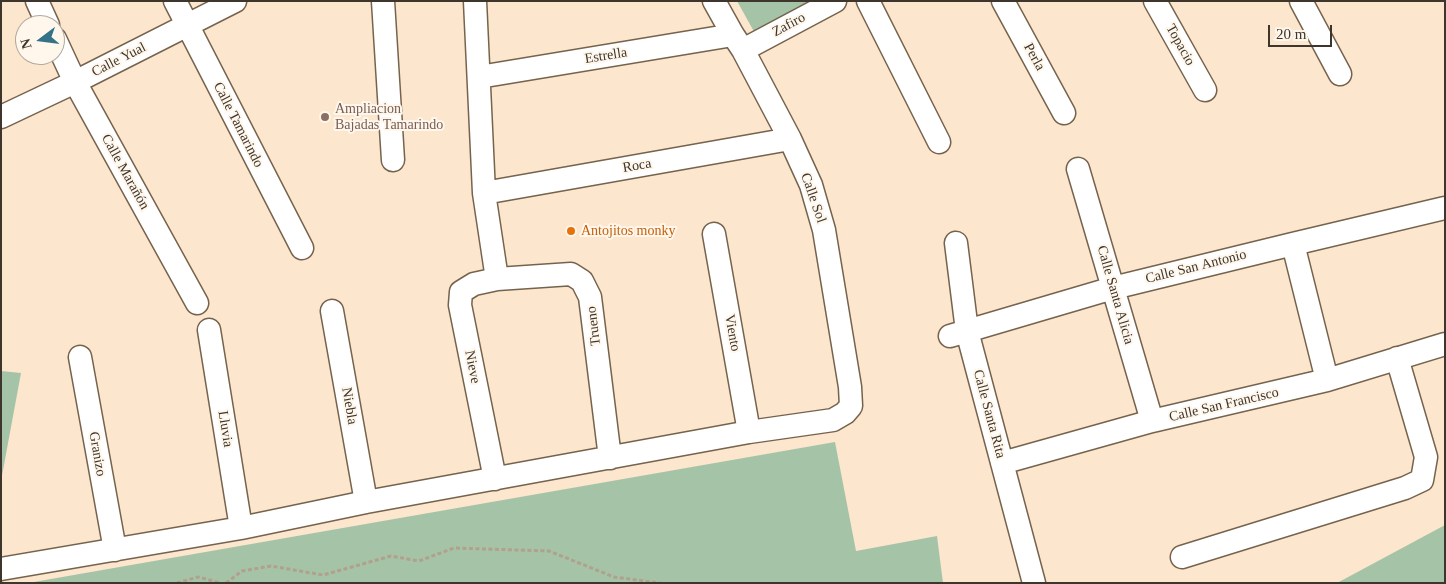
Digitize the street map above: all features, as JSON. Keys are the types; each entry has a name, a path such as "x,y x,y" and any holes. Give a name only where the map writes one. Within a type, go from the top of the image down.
{"street":[{"path":"37,1 43,15"},
{"name":"Calle Tamarindo","path":"175,1 302,248"},
{"name":"Calle Yual","path":"1,117 76,82 235,1"},
{"path":"383,1 393,160"},
{"path":"475,1 484,193 497,279"},
{"name":"Calle Sol","path":"714,1 790,139 811,185 824,230 850,387 851,406 845,413 833,420 749,432"},
{"name":"Zafiro","path":"738,42 836,1"},
{"path":"868,1 939,142"},
{"name":"Perla","path":"1003,1 1064,113"},
{"name":"Topacio","path":"1155,1 1205,90"},
{"path":"1301,1 1340,74"},
{"name":"Estrella","path":"479,77 738,42"},
{"name":"Calle Marañón","path":"65,59 197,304"},
{"name":"Roca","path":"484,193 790,139"},
{"name":"Calle Santa Alicia","path":"1078,169 1152,421"},
{"name":"Calle San Antonio","path":"959,334 1113,288 1445,208"},
{"name":"Viento","path":"714,234 749,432"},
{"name":"Calle Santa Rita","path":"956,243 959,334 1002,463 1034,583"},
{"path":"1293,244 1327,380"},
{"name":"Trueno","path":"497,279 571,274 582,281 590,297 610,458"},
{"name":"Nieve","path":"495,479 460,305 461,292 474,284 497,279"},
{"name":"Niebla","path":"332,311 366,502"},
{"name":"Lluvia","path":"209,330 241,528"},
{"name":"Calle San Francisco","path":"1002,463 1152,421 1327,380 1445,344"},
{"name":"Granizo","path":"80,357 115,550"},
{"path":"1182,557 1405,488 1422,480 1426,457 1397,358"},
{"path":"1,569 241,528 366,502 749,432"}],"path":[{"path":"226,583 242,571 270,566 323,575 392,556 419,561 454,548 549,551 614,577 660,583"},
{"path":"177,583 198,576 221,583"}],"green space":[{"path":"737,1 817,1 757,37"},
{"path":"1,371 21,373 1,481"},
{"path":"835,442 856,551 937,536 943,583 28,583"},
{"path":"1445,525 1445,583 1337,583"}],"place":[{"name":"Ampliacion Bajadas Tamarindo","path":"325,117"},
{"name":"Antojitos monky","path":"571,231"}]}
